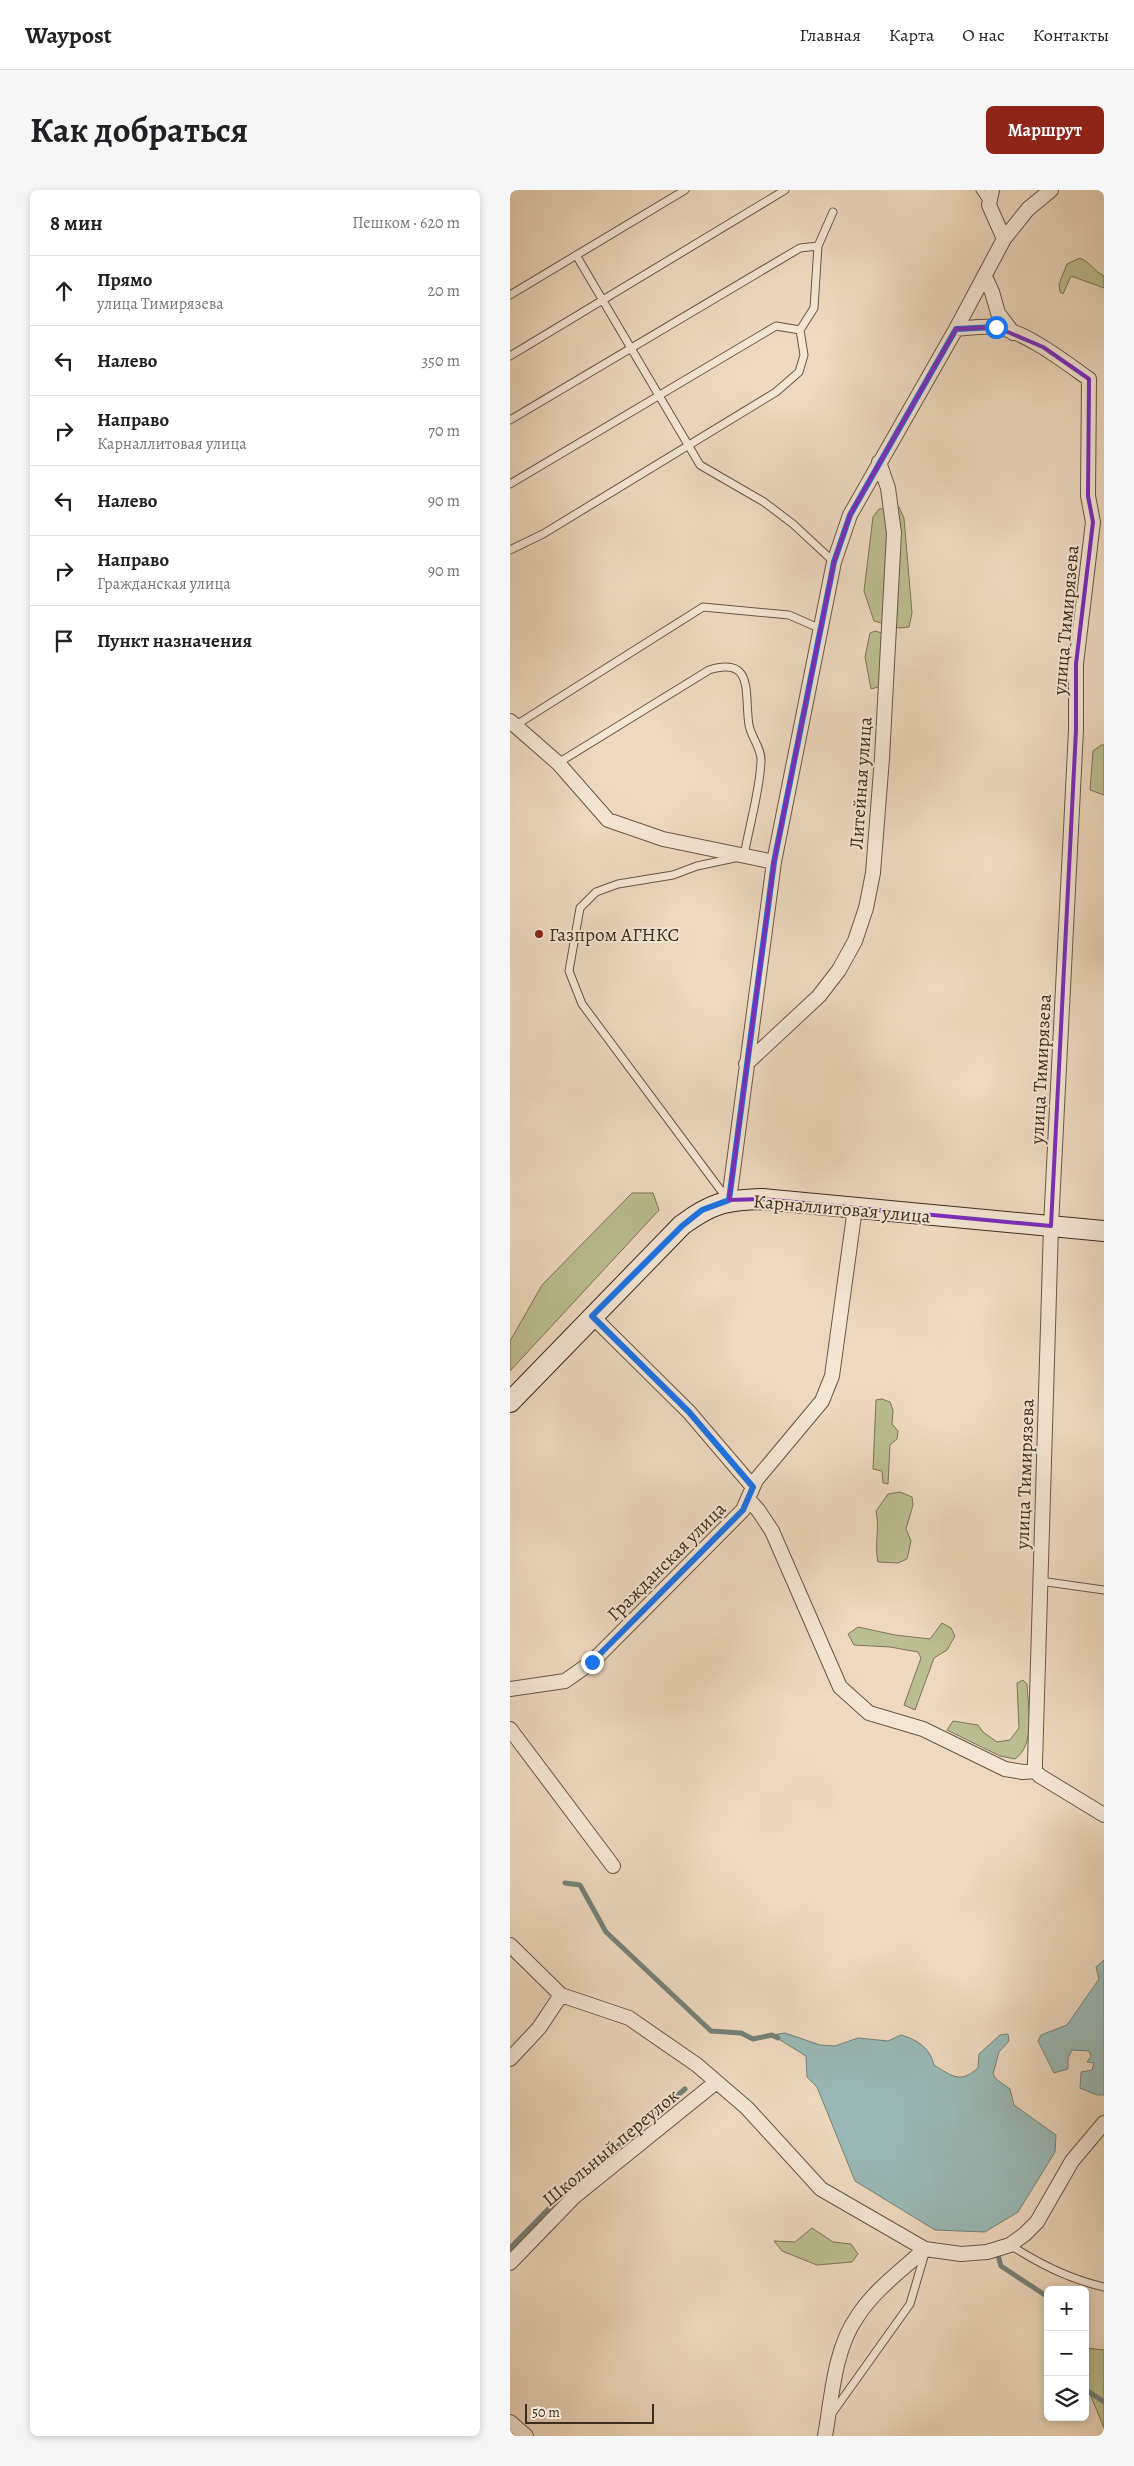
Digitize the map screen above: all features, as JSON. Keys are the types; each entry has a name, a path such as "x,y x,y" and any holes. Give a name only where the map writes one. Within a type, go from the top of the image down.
{"street":[{"path":"992,190 990,205 1004,239"},
{"path":"729,1200 774,862 834,562 850,515 956,329 1004,239 1028,209 1051,190"},
{"name":"улица Тимирязева","path":"985,277 998,313 1013,333"},
{"name":"улица Тимирязева","path":"956,329 996,327 1013,333 1043,347 1089,379 1088,496 1098,523 1076,664 1076,730 1051,1226 1039,1581 1036,1771"},
{"name":"Литейная улица","path":"746,1064 819,996 839,970 855,941 866,908 873,873 882,758 894,533 888,488 879,462"},
{"path":"513,723 558,763 608,820 663,839 774,862"},
{"name":"Карналлитовая улица","path":"510,1402 682,1226 702,1210 729,1200 762,1199 1104,1232"},
{"name":"Гражданская улица","path":"510,1689 565,1681 592,1662 743,1510 756,1480 822,1401 832,1376 855,1208"},
{"path":"592,1316 689,1412 750,1493 758,1510 772,1531 840,1687 870,1712 923,1729 1004,1769 1023,1772 1036,1771 1040,1776 1104,1815"},
{"path":"510,1729 613,1866"},
{"path":"510,1945 560,1995 629,2018 697,2066 747,2108 821,2189 925,2249 961,2254 987,2252 1010,2245 1037,2222 1072,2161 1104,2123"},
{"path":"510,2059 539,2028 560,1995"},
{"name":"Школьный переулок","path":"510,2263 575,2196 715,2083"},
{"path":"825,2436 841,2350 856,2318 872,2297 925,2249"},
{"path":"510,2422 526,2436"}],"lane":[{"path":"510,295 685,190"},
{"path":"510,356 785,190"},
{"path":"980,190 990,205"},
{"path":"510,550 543,534 776,392 799,372 804,354 800,330 814,308 818,246 833,212"},
{"path":"510,420 800,248 818,246"},
{"path":"576,255 700,465 764,502 792,524 834,562"},
{"path":"510,484 776,326 800,330"},
{"path":"513,723 703,607 789,615 821,629"},
{"path":"558,763 709,670 726,665 736,668 744,676 750,726 762,759 744,856 697,866 673,875 618,884 596,892 580,908 569,971 582,1004 729,1200"},
{"path":"1039,1581 1104,1590"},
{"path":"1010,2245 1036,2262 1065,2276 1104,2287"},
{"path":"828,2419 910,2304 925,2249"}],"highlighted area":[{"path":"996,327 1013,333 1043,347 1089,379 1088,496 1093,522 1076,664 1076,730 1051,1226 762,1199 729,1200 774,862 834,562 850,515 956,329"}],"green space":[{"path":"1080,258 1104,276 1104,288 1071,276 1063,294 1060,292 1059,284 1067,264"},
{"path":"899,507 904,518 912,613 909,627 899,628 874,621 864,591 873,517 879,509"},
{"path":"875,631 882,633 881,686 871,689 865,657 870,633"},
{"path":"1104,745 1104,795 1090,790 1093,751"},
{"path":"632,1193 653,1193 659,1210 510,1371 510,1341 542,1285"},
{"path":"882,1399 890,1402 893,1410 892,1424 898,1431 897,1439 890,1445 888,1484 883,1483 882,1471 873,1469 876,1400"},
{"path":"900,1492 912,1497 913,1505 906,1529 911,1541 907,1559 898,1563 878,1562 876,1511 888,1494"},
{"path":"942,1623 951,1628 955,1636 947,1650 934,1658 915,1710 904,1705 921,1658 918,1652 890,1647 854,1645 848,1634 858,1627 895,1635 930,1639"},
{"path":"1023,1680 1027,1684 1028,1735 1022,1752 1015,1759 1000,1756 947,1730 953,1721 978,1725 983,1732 997,1742 1010,1740 1019,1728 1017,1683"},
{"path":"812,2228 833,2242 851,2244 858,2254 852,2262 817,2265 782,2251 774,2241 795,2242"},
{"path":"1089,2348 1104,2350 1104,2428 1089,2392"}],"water":[{"path":"1104,1960 1104,2095 1097,2095 1080,2088 1081,2072 1092,2070 1094,2063 1087,2062 1091,2056 1089,2051 1072,2050 1068,2058 1068,2069 1054,2073 1038,2041 1041,2035 1067,2025 1099,1979 1096,1967"},
{"path":"785,2033 820,2045 835,2046 858,2038 888,2041 901,2035 913,2039 926,2049 934,2065 956,2077 972,2073 978,2068 979,2054 1000,2035 1008,2034 1009,2041 999,2052 993,2074 996,2079 1010,2089 1014,2105 1056,2135 1055,2152 1018,2212 985,2232 935,2230 855,2181 817,2087 807,2077 806,2056 772,2035"}],"waterway":[{"path":"565,1883 580,1885 606,1932 711,2031 741,2033 753,2039 772,2035 778,2038"},
{"path":"510,2248 571,2186 685,2089"},
{"path":"998,2255 1001,2266 1044,2294"},
{"path":"1089,2392 1104,2402"}],"place":[{"name":"Газпром АГНКС","path":"539,934"}],"route":[{"path":"592,1662 743,1510 753,1487 689,1412 592,1316 682,1226 702,1210 729,1200 774,862 834,562 850,515 956,329 996,327"}]}
